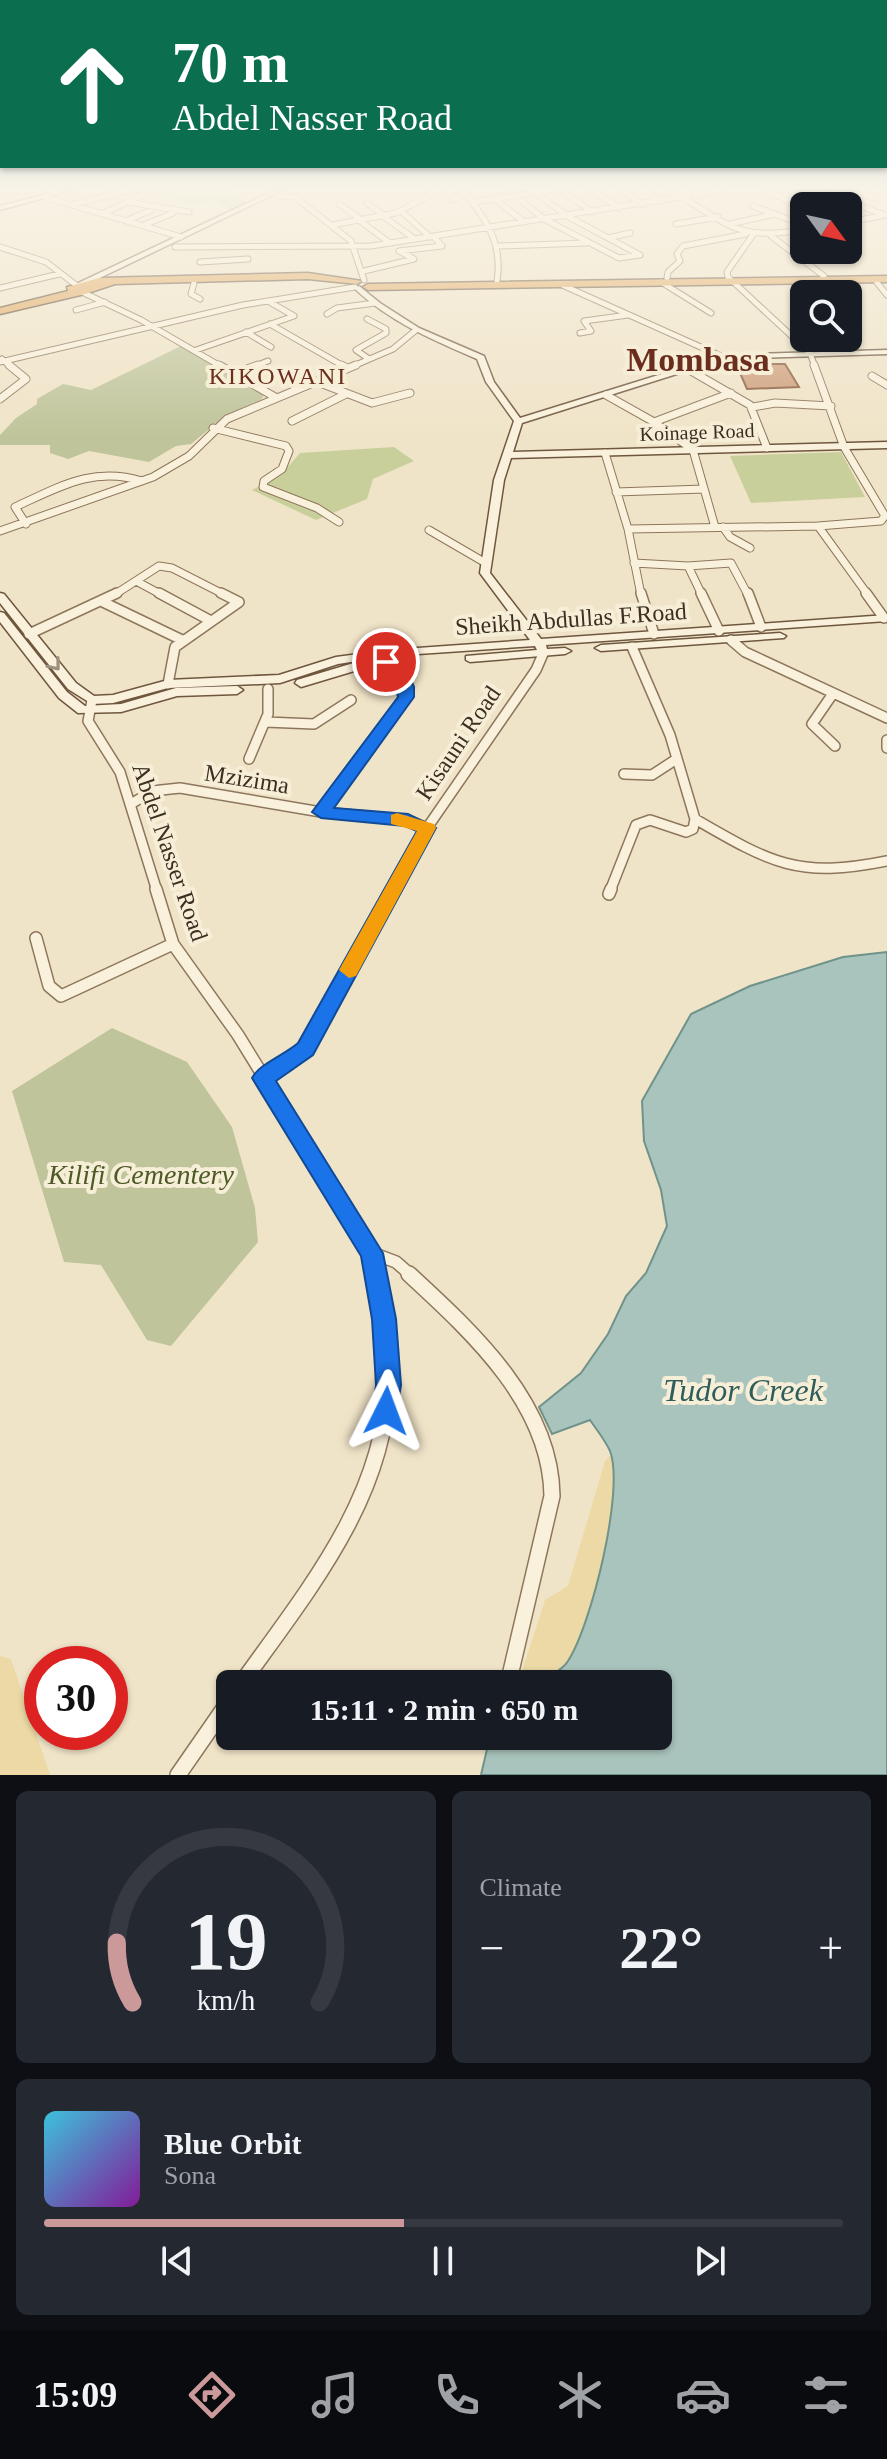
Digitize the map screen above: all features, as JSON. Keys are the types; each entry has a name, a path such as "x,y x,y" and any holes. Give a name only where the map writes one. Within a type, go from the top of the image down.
{"highway":[{"path":"82,290 107,283 314,276 362,283 887,278"},
{"path":"725,280 824,276 887,278"},
{"path":"0,310 107,283 309,279 362,283 560,284 664,280"}],"street":[{"path":"82,290 113,273"},
{"path":"107,283 125,273"},
{"path":"248,273 248,278"},
{"path":"360,273 362,283 375,303 416,330 481,358 490,382 518,421"},
{"path":"2,360 362,283 384,273"},
{"path":"497,281 499,273"},
{"path":"668,273 664,280 711,313"},
{"path":"628,529 818,526 885,519 844,447 810,353 725,280 727,273"},
{"path":"820,273 824,276"},
{"path":"0,288 59,274 82,290 196,350 275,397"},
{"path":"875,280 887,295"},
{"path":"194,283 191,294 200,299"},
{"path":"560,284 723,357"},
{"path":"196,350 294,315 268,301"},
{"path":"76,310 105,302"},
{"path":"327,314 337,308 375,303"},
{"path":"580,333 591,331 584,321 630,314"},
{"path":"367,319 386,329 386,333 356,350 369,359"},
{"path":"270,324 347,368"},
{"path":"0,531 142,481 186,459 213,428 275,397 393,349 416,330"},
{"path":"246,332 271,347"},
{"path":"518,421 723,357 886,354"},
{"path":"0,399 26,379 2,360"},
{"path":"236,373 268,361"},
{"path":"686,368 753,407 767,448"},
{"path":"872,376 887,385"},
{"path":"315,381 378,405 410,393"},
{"path":"654,422 731,393"},
{"path":"292,421 346,394"},
{"path":"606,395 654,422 693,450 719,527 750,548"},
{"path":"753,407 775,403 831,406"},
{"path":"518,421 499,480 484,562 485,573 528,630 535,649"},
{"path":"213,428 286,446 289,451 285,465 264,481 264,489 317,508 339,522"},
{"name":"Koinage Road","path":"508,455 887,445"},
{"path":"605,453 654,634"},
{"path":"26,524 15,507 87,475 110,471 142,481"},
{"path":"616,492 704,489"},
{"path":"818,526 886,621"},
{"path":"429,530 484,562"},
{"path":"634,563 688,566 731,563 742,579 761,627"},
{"path":"29,634 103,602 154,568 166,566 239,602 182,640 172,651 168,684"},
{"path":"688,566 719,631"},
{"path":"136,581 211,621"},
{"path":"0,596 90,706"},
{"path":"103,602 182,640"},
{"name":"Abdel Nasser Road","path":"0,615 63,695 76,708 90,706 88,721 120,772 173,944 238,1035 372,1253 396,1262 507,1373 554,1468 552,1496 511,1670"},
{"name":"Sheikh Abdullas F.Road","path":"90,706 121,708 176,692 268,689 352,667 396,661 535,649 654,634 886,621"},
{"name":"Sheikh Abdullas F.Road","path":"90,706 168,684 269,680 361,656 632,647 731,640 886,621"},
{"path":"731,640 745,652 887,718"},
{"path":"609,894 636,825 650,820 686,832 693,829 695,819 689,789 675,760 667,727 632,647"},
{"name":"Kisauni Road","path":"262,1078 288,1065 306,1049 427,828 536,670 535,649"},
{"path":"321,812 406,697 406,687 396,661"},
{"path":"249,759 266,722 268,689"},
{"path":"832,695 812,724 835,746"},
{"path":"266,722 320,722 351,700"},
{"path":"887,740 887,748"},
{"path":"624,774 650,776 675,760"},
{"name":"Mzizima","path":"131,804 152,791 180,788 321,812 408,820"},
{"path":"408,820 437,813"},
{"path":"695,819 779,865 824,873 887,861"},
{"path":"408,820 427,828"},
{"path":"36,938 49,986 61,996 173,944"},
{"path":"251,1670 337,1544 366,1489 375,1462 388,1385 384,1319 372,1253"},
{"path":"178,1775 216,1720"}],"green space":[{"name":"KIKOWANI","path":"183,345 264,394 262,399 224,417 191,444 176,446 149,462 89,451 68,459 50,453 50,445 0,445 0,435 16,418 37,404 37,399 63,384 91,390"},
{"path":"394,447 414,461 373,479 367,499 316,520 252,490 281,475 300,453"},
{"path":"841,452 865,497 751,503 730,456"},
{"name":"Kilifi Cementery","path":"112,1028 187,1062 232,1127 255,1208 258,1242 171,1346 147,1340 101,1265 64,1262 12,1091"}],"sand":[{"path":"658,1406 658,1670 522,1670 545,1600 568,1586 605,1461"},
{"path":"0,1656 11,1659 24,1698 24,1750 42,1750 50,1775 0,1775"}],"water":[{"name":"Tudor Creek","path":"887,952 887,1775 481,1775 487,1750 672,1750 672,1670 559,1670 577,1644 595,1589 609,1525 613,1470 610,1451 590,1420 552,1434 539,1407 581,1373 608,1334 626,1296 646,1273 667,1226 661,1190 644,1141 642,1101 691,1014 750,986 843,957"}],"building":[{"path":"736,364 785,364 799,387 747,389"}],"slow traffic":[{"path":"349,970 427,828 397,819"}],"district":[{"name":"Mombasa","path":"698,359"},
{"name":"KIKOWANI","path":"278,376"}],"route":[{"path":"386,662 396,661 406,687 406,697 321,812 408,820 427,828 306,1049 288,1065 262,1078 372,1253 372,1268 384,1319 388,1385 386,1411"}]}
